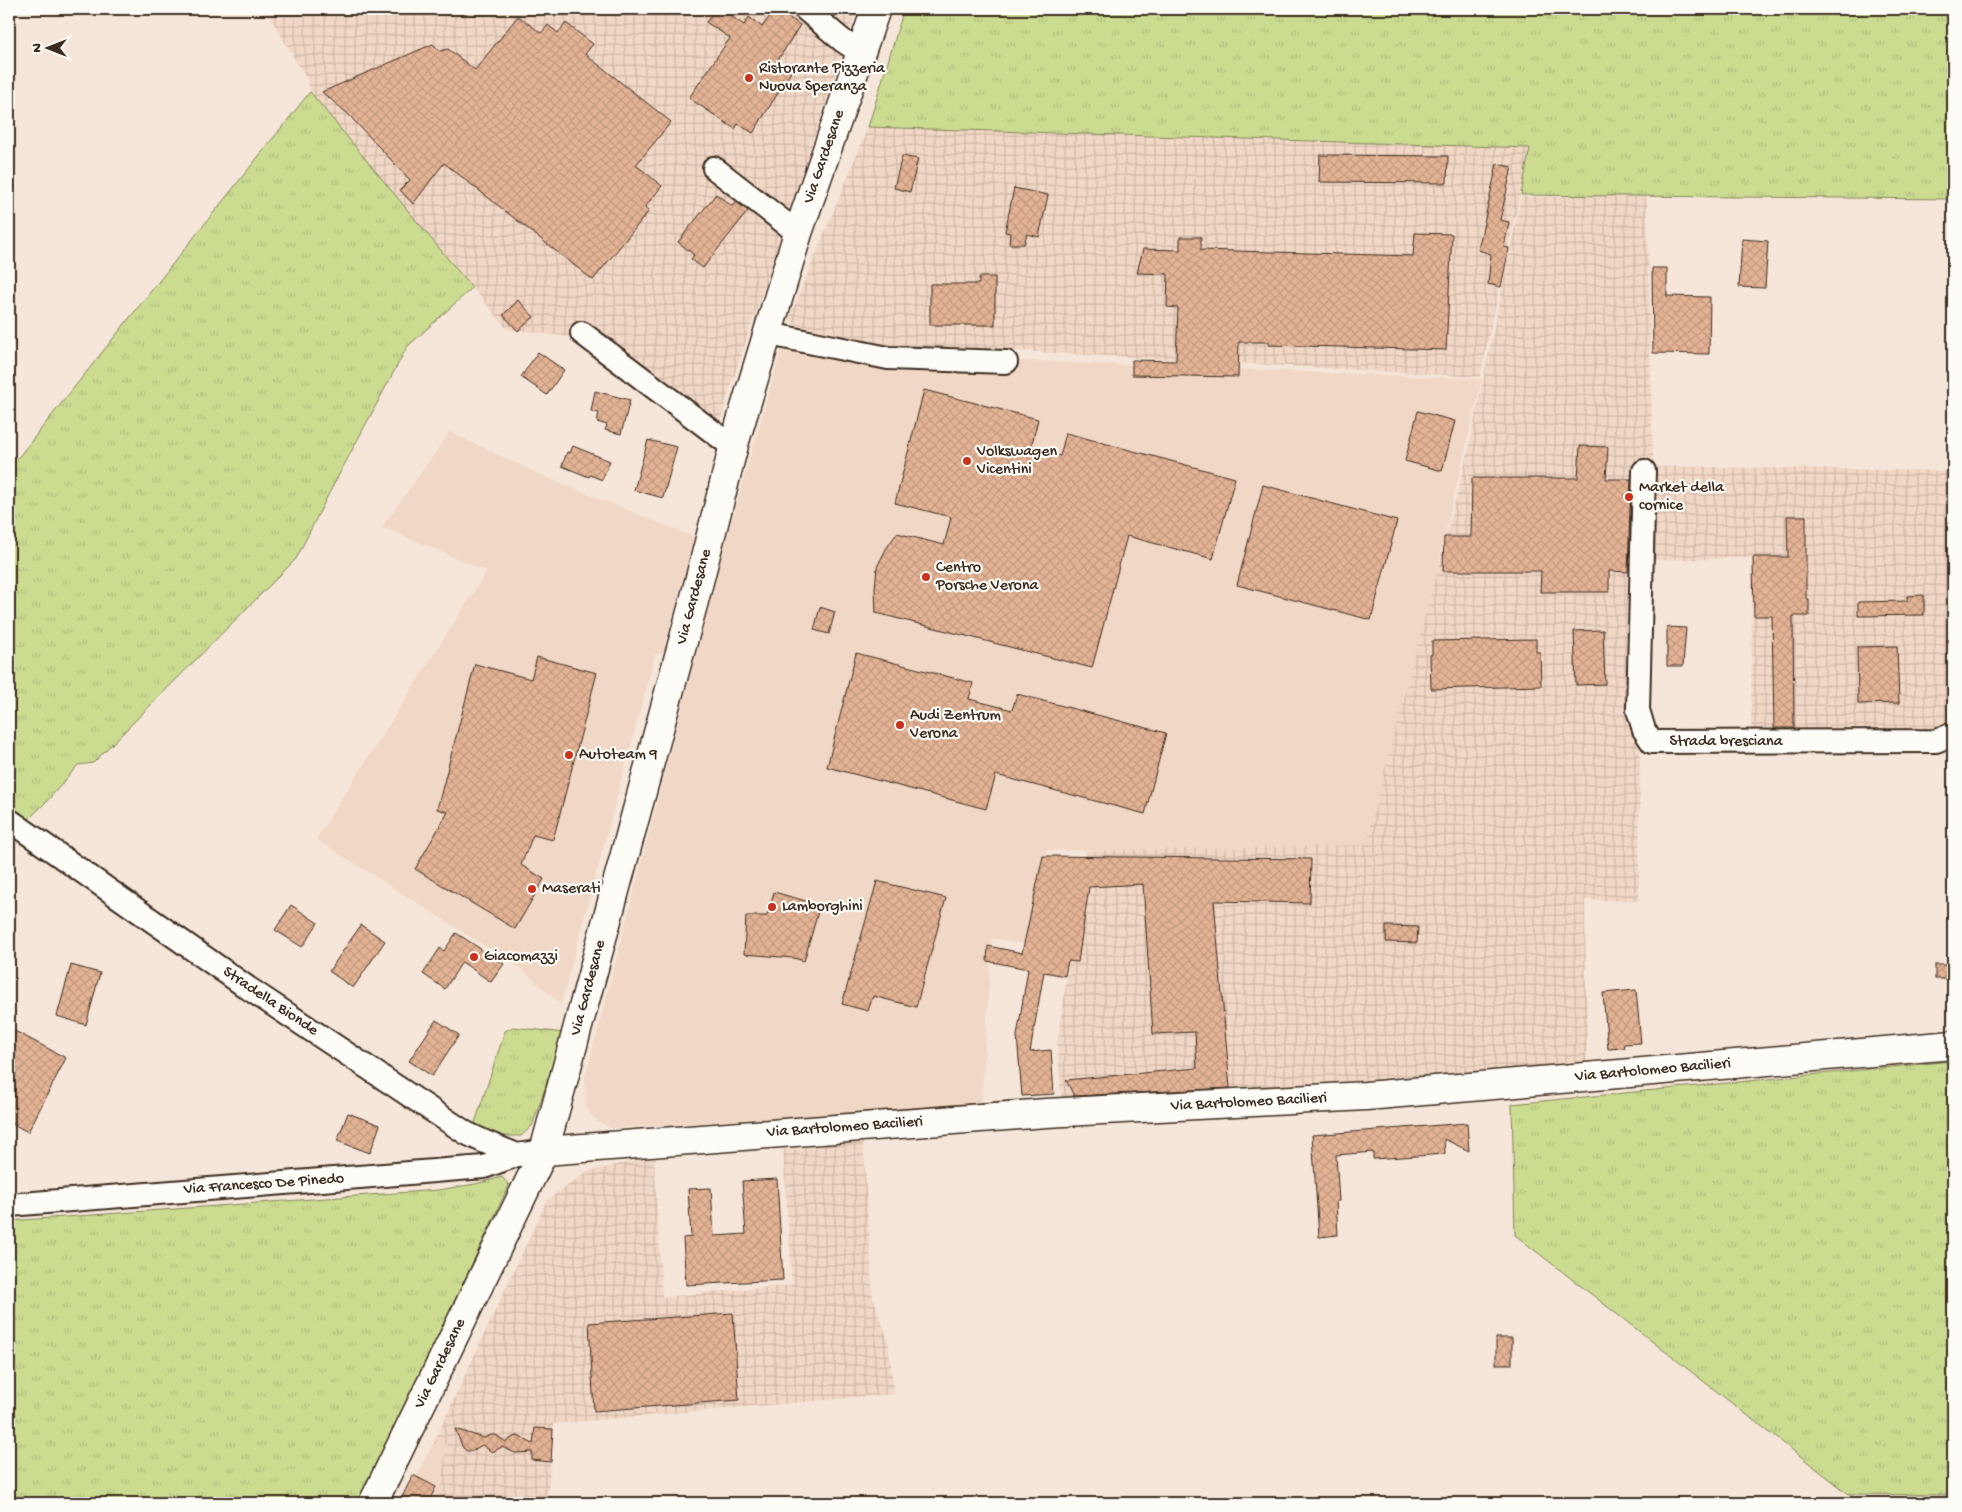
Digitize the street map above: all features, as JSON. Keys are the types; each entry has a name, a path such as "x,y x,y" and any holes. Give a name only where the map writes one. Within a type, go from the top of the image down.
{"main road":[{"name":"Via Gardesane","path":"373,1503 544,1151 692,610 733,447 769,334 798,232 876,9"},
{"name":"Via Bartolomeo Bacilieri","path":"544,1151 1036,1114 1366,1096 1953,1045"}],"street":[{"path":"805,9 843,41 862,52"},
{"path":"714,168 798,232"},
{"path":"582,333 733,447"},
{"path":"769,334 888,358 1006,362"},
{"name":"Strada bresciana","path":"1644,471 1638,710 1644,730 1652,742 1936,741 1953,734"},
{"name":"Stradella Bionde","path":"9,820 248,988 466,1133 517,1155"},
{"path":"517,1155 544,1151"},
{"name":"Via Francesco De Pinedo","path":"9,1205 484,1168 517,1155"}],"shaded area":[{"path":"265,9 857,9 726,401 715,444 570,337 507,329 310,92 308,81"},
{"path":"868,127 1530,148 1480,377 1002,350 871,345 800,329 789,319"},
{"path":"1647,195 1653,466 1953,471 1953,747 1751,750 1752,558 1649,560 1640,753 1639,901 1585,900 1587,1068 1062,1108 1057,1043 1086,851 1365,845 1468,452 1521,197"},
{"path":"781,351 1482,379 1369,853 1046,850 1030,945 992,938 981,1106 611,1128 598,1122 585,1107 585,1079 720,561"},
{"path":"450,432 539,474 694,537 663,652 655,655 561,1004 520,968 316,839 487,571 382,527"},
{"path":"863,1141 873,1297 888,1340 894,1394 554,1424 547,1503 439,1503 447,1444 433,1444 547,1200 588,1171 654,1157 662,1297 792,1285 783,1150"},
{"path":"433,1444 448,1444 439,1503 403,1503"}],"green space":[{"path":"904,9 1953,9 1953,199 1521,195 1530,148 868,127"},
{"path":"310,92 472,288 407,347 296,559 93,763 78,765 29,819 9,805 9,469"},
{"path":"513,1027 564,1033 532,1126 521,1136 501,1136 474,1126 505,1031"},
{"path":"1953,1061 1953,1495 1849,1494 1515,1235 1512,1104"},
{"path":"502,1177 509,1185 360,1503 9,1503 9,1221 438,1190"}],"building":[{"path":"716,9 720,9 744,25 749,17 762,27 775,9 777,9 800,25 776,63 791,72 753,133 738,124 735,129 689,98 730,38 706,22"},
{"path":"518,16 541,33 548,25 558,33 566,23 593,44 585,54 671,122 636,165 662,186 645,207 649,211 593,280 444,163 413,204 400,190 410,180 347,113 322,92 433,44 440,51 448,49 475,70"},
{"path":"1320,155 1448,156 1447,183 1319,182"},
{"path":"902,156 918,159 910,192 894,188"},
{"path":"1497,164 1512,167 1500,220 1509,222 1504,247 1509,248 1501,287 1488,284 1491,254 1478,250"},
{"path":"1014,188 1048,195 1039,237 1027,234 1024,244 1009,244 1010,233 1005,232"},
{"path":"716,194 732,206 736,202 748,211 703,268 691,259 694,255 678,242"},
{"path":"1415,233 1452,234 1446,350 1269,345 1269,342 1239,342 1238,377 1132,375 1132,360 1176,361 1178,308 1167,307 1168,274 1137,273 1143,249 1180,250 1180,237 1201,237 1201,250 1413,256"},
{"path":"1742,239 1768,241 1765,288 1739,287"},
{"path":"1652,268 1667,268 1667,296 1710,297 1709,354 1653,353"},
{"path":"979,277 995,277 995,325 930,325 930,284 979,284"},
{"path":"518,300 534,317 518,331 503,315"},
{"path":"538,352 564,370 547,395 521,377"},
{"path":"924,390 1038,419 1031,448 1060,456 1066,433 1235,478 1213,559 1127,536 1092,668 876,613 875,588 877,567 897,533 944,545 951,517 895,503"},
{"path":"595,391 630,400 621,434 605,430 607,425 597,422 599,413 591,411"},
{"path":"1418,411 1455,421 1442,471 1405,461"},
{"path":"648,440 677,447 663,498 634,490"},
{"path":"573,446 610,461 602,480 562,466 567,452 570,453"},
{"path":"1580,446 1608,447 1606,479 1631,479 1628,572 1609,571 1609,592 1540,592 1541,571 1443,571 1444,537 1471,537 1472,478 1578,478"},
{"path":"1263,485 1397,521 1371,620 1237,585"},
{"path":"1787,516 1806,516 1806,599 1809,599 1809,616 1793,616 1794,728 1774,728 1772,616 1754,616 1753,557 1788,557"},
{"path":"1924,595 1924,615 1858,616 1858,602 1907,601 1907,596"},
{"path":"820,607 835,612 829,634 814,630"},
{"path":"1667,627 1686,628 1683,666 1667,666"},
{"path":"1603,630 1605,684 1576,685 1574,631"},
{"path":"1536,639 1536,652 1540,652 1541,686 1431,689 1430,655 1432,655 1432,641"},
{"path":"1897,646 1899,703 1858,704 1857,647"},
{"path":"856,653 973,683 969,699 1012,710 1017,694 1166,733 1145,814 996,775 986,809 827,767"},
{"path":"537,657 597,673 553,840 533,835 521,865 544,879 515,929 415,869 448,812 437,809 475,664 531,679"},
{"path":"1043,856 1311,859 1310,903 1214,901 1230,1088 1074,1096 1066,1080 1197,1068 1195,1032 1153,1034 1143,884 1089,887 1078,962 1068,961 1065,976 1044,972 1030,1052 1051,1050 1054,1094 1022,1096 1017,1036 1028,969 987,961 988,946 1022,953"},
{"path":"877,881 946,898 916,1007 873,996 868,1011 842,1004"},
{"path":"774,892 820,905 804,961 794,958 744,954 746,916 767,916"},
{"path":"291,905 318,923 302,947 275,930"},
{"path":"361,925 385,941 353,988 329,971"},
{"path":"1386,926 1418,927 1417,943 1386,942"},
{"path":"456,933 504,964 491,982 462,962 445,989 423,974 440,948 444,951"},
{"path":"71,965 100,973 86,1025 57,1016"},
{"path":"1935,965 1953,965 1953,979 1935,979"},
{"path":"1636,990 1641,1043 1624,1044 1625,1048 1608,1049 1603,993"},
{"path":"436,1020 459,1035 432,1076 409,1061"},
{"path":"9,1028 66,1058 28,1132 9,1122"},
{"path":"348,1113 380,1125 370,1153 337,1141"},
{"path":"1467,1123 1469,1151 1444,1139 1445,1154 1373,1159 1373,1152 1336,1155 1339,1201 1336,1201 1338,1235 1319,1237 1312,1135"},
{"path":"777,1179 783,1280 686,1285 683,1238 691,1237 688,1189 711,1188 714,1236 746,1234 742,1181"},
{"path":"733,1313 739,1400 594,1411 589,1323"},
{"path":"1496,1338 1512,1338 1512,1364 1496,1364"},
{"path":"535,1428 553,1429 551,1462 532,1460 532,1452 515,1453 502,1447 492,1452 482,1445 472,1451 467,1451 463,1448 455,1429 484,1438 496,1435 506,1442 518,1436 533,1444"},
{"path":"413,1475 436,1487 428,1503 399,1503"}],"place":[{"name":"Ristorante Pizzeria Nuova Speranza","path":"749,78"},
{"name":"Volkswagen Vicentini","path":"967,461"},
{"name":"Market della cornice","path":"1629,497"},
{"name":"Centro Porsche Verona","path":"926,577"},
{"name":"Audi Zentrum Verona","path":"900,725"},
{"name":"Autoteam 9","path":"569,755"},
{"name":"Maserati","path":"532,889"},
{"name":"Lamborghini","path":"772,907"},
{"name":"Giacomazzi","path":"474,957"}]}
